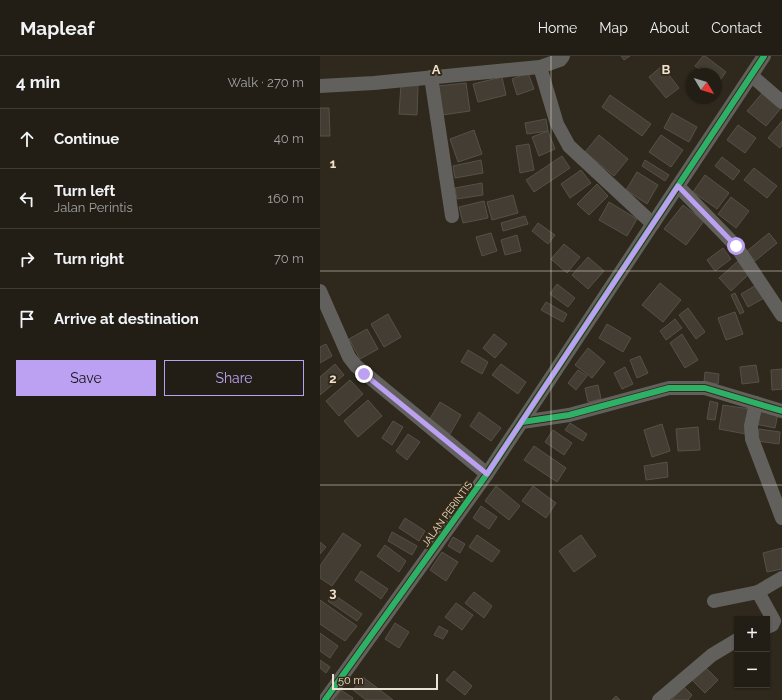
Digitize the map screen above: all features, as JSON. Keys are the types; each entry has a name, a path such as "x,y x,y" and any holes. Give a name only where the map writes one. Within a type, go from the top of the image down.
{"street":[{"path":"320,86 540,67 560,60 563,56"},
{"name":"JALAN PERINTIS","path":"325,700 487,474 764,56"},
{"path":"540,67 557,124 569,146 653,224"},
{"path":"752,76 782,102"},
{"path":"431,77 452,216"},
{"path":"678,186 736,246 782,315"},
{"path":"320,291 350,357 356,366 487,474"},
{"path":"522,422 569,415 669,388 705,388 782,411"},
{"path":"756,403 751,426 752,439 782,518"},
{"path":"714,601 758,592 782,578"},
{"path":"758,592 774,621 770,626"},
{"path":"659,700 712,655 734,642"}],"building":[{"path":"621,56 630,56 624,60"},
{"path":"703,56 705,56 721,68 698,68 695,66"},
{"path":"662,66 679,88 666,98 649,77"},
{"path":"722,69 726,72 722,78"},
{"path":"528,73 534,89 517,95 512,79"},
{"path":"502,77 506,95 478,102 473,84"},
{"path":"466,83 470,111 442,115 438,86"},
{"path":"401,84 418,85 417,115 399,114"},
{"path":"764,91 782,107 766,126 747,111"},
{"path":"610,95 651,124 642,136 602,107"},
{"path":"320,108 329,108 330,136 320,136"},
{"path":"672,113 697,127 689,142 664,128"},
{"path":"546,119 548,131 527,134 525,123"},
{"path":"782,121 782,145 780,148 768,138"},
{"path":"738,125 756,138 745,153 727,140"},
{"path":"474,130 482,154 458,162 450,139"},
{"path":"548,131 555,149 539,156 532,137"},
{"path":"599,135 628,159 614,176 585,152"},
{"path":"661,135 683,150 671,167 649,152"},
{"path":"529,144 534,170 520,173 516,146"},
{"path":"562,156 570,168 534,192 526,180"},
{"path":"722,157 740,171 733,180 715,166"},
{"path":"481,160 483,173 455,178 453,166"},
{"path":"645,160 669,175 665,181 642,166"},
{"path":"754,168 777,186 767,198 744,180"},
{"path":"581,170 591,183 570,198 561,184"},
{"path":"637,172 658,185 647,204 626,190"},
{"path":"705,175 729,193 717,209 693,192"},
{"path":"482,183 483,195 457,199 455,188"},
{"path":"597,184 608,196 589,215 577,204"},
{"path":"513,195 518,213 492,220 487,202"},
{"path":"731,197 749,211 736,228 718,214"},
{"path":"484,201 488,218 463,223 459,207"},
{"path":"609,202 637,219 627,236 599,220"},
{"path":"683,205 704,221 686,245 664,229"},
{"path":"525,216 528,224 503,231 501,223"},
{"path":"538,223 555,235 548,244 532,231"},
{"path":"491,233 497,251 482,256 476,237"},
{"path":"769,233 777,243 755,261 747,251"},
{"path":"517,235 521,251 505,255 501,240"},
{"path":"564,244 580,257 567,273 551,259"},
{"path":"723,248 731,259 715,271 707,260"},
{"path":"588,257 604,271 588,289 572,275"},
{"path":"738,261 749,274 731,291 719,278"},
{"path":"660,283 681,300 663,322 642,305"},
{"path":"557,284 575,298 568,307 550,294"},
{"path":"758,284 766,297 748,307 741,294"},
{"path":"735,293 744,312 740,314 731,295"},
{"path":"546,302 567,314 563,322 541,310"},
{"path":"688,308 705,332 696,339 679,315"},
{"path":"735,312 743,334 726,340 718,318"},
{"path":"388,314 401,337 384,347 371,324"},
{"path":"675,319 682,328 666,340 660,331"},
{"path":"607,324 631,338 623,352 599,338"},
{"path":"367,329 378,349 360,359 349,339"},
{"path":"494,334 507,344 495,358 483,348"},
{"path":"682,334 698,360 685,368 670,343"},
{"path":"326,344 332,356 320,363 320,347"},
{"path":"588,348 605,362 592,378 575,365"},
{"path":"468,350 488,362 482,374 461,362"},
{"path":"640,356 648,373 637,378 630,360"},
{"path":"335,364 344,375 320,395 320,377"},
{"path":"501,364 526,382 518,394 492,375"},
{"path":"756,365 759,382 742,384 740,367"},
{"path":"625,367 633,384 622,389 614,373"},
{"path":"782,369 782,389 772,390 771,370"},
{"path":"578,370 587,376 576,390 568,383"},
{"path":"705,372 719,374 718,384 704,382"},
{"path":"350,380 363,394 339,416 326,401"},
{"path":"598,385 601,399 588,402 585,388"},
{"path":"368,400 382,416 358,437 344,421"},
{"path":"710,401 718,403 715,420 707,419"},
{"path":"440,402 461,415 450,434 429,420"},
{"path":"723,405 750,409 746,434 719,429"},
{"path":"757,411 778,414 775,428 755,424"},
{"path":"479,412 501,428 491,441 470,426"},
{"path":"393,421 403,427 392,445 382,438"},
{"path":"570,423 587,434 583,441 565,430"},
{"path":"662,424 670,451 652,457 644,430"},
{"path":"698,427 700,450 678,451 676,429"},
{"path":"759,429 780,432 779,444 757,441"},
{"path":"553,430 572,443 564,455 545,442"},
{"path":"408,434 420,442 407,460 396,451"},
{"path":"534,446 566,468 557,482 524,460"},
{"path":"667,462 668,477 646,480 644,466"},
{"path":"496,486 520,506 509,520 485,501"},
{"path":"533,486 556,503 546,518 522,501"},
{"path":"481,506 497,517 489,529 473,518"},
{"path":"405,518 425,531 419,541 399,528"},
{"path":"392,532 417,546 412,555 388,541"},
{"path":"343,533 361,545 332,586 320,578 320,566"},
{"path":"477,535 500,551 492,562 469,547"},
{"path":"581,535 596,556 574,572 559,551"},
{"path":"453,537 465,544 460,553 448,546"},
{"path":"320,542 326,547 320,554"},
{"path":"385,545 406,561 399,572 377,556"},
{"path":"782,548 782,569 767,572 763,553"},
{"path":"442,552 458,562 446,581 430,570"},
{"path":"361,571 388,589 381,599 355,580"},
{"path":"474,592 492,606 484,618 465,603"},
{"path":"333,594 362,614 357,621 328,601"},
{"path":"320,600 357,626 345,641 320,624"},
{"path":"456,603 473,615 462,630 445,617"},
{"path":"395,623 409,632 399,648 385,639"},
{"path":"439,626 448,631 443,639 434,635"},
{"path":"320,633 338,646 330,658 320,651"},
{"path":"320,660 330,667 326,673 320,668"},
{"path":"703,665 718,680 705,693 690,678"},
{"path":"454,671 472,686 465,695 446,680"},
{"path":"363,677 393,700 366,700 353,690"},
{"path":"684,687 692,695 688,700 671,700"},
{"path":"341,690 353,698 352,700 335,700"},
{"path":"616,696 620,700 612,700"}],"cycle path":[{"path":"325,700 487,474 764,56"},
{"path":"522,422 569,415 669,388 705,388 782,411"}],"route":[{"path":"364,374 487,474 678,186 736,246"}]}
